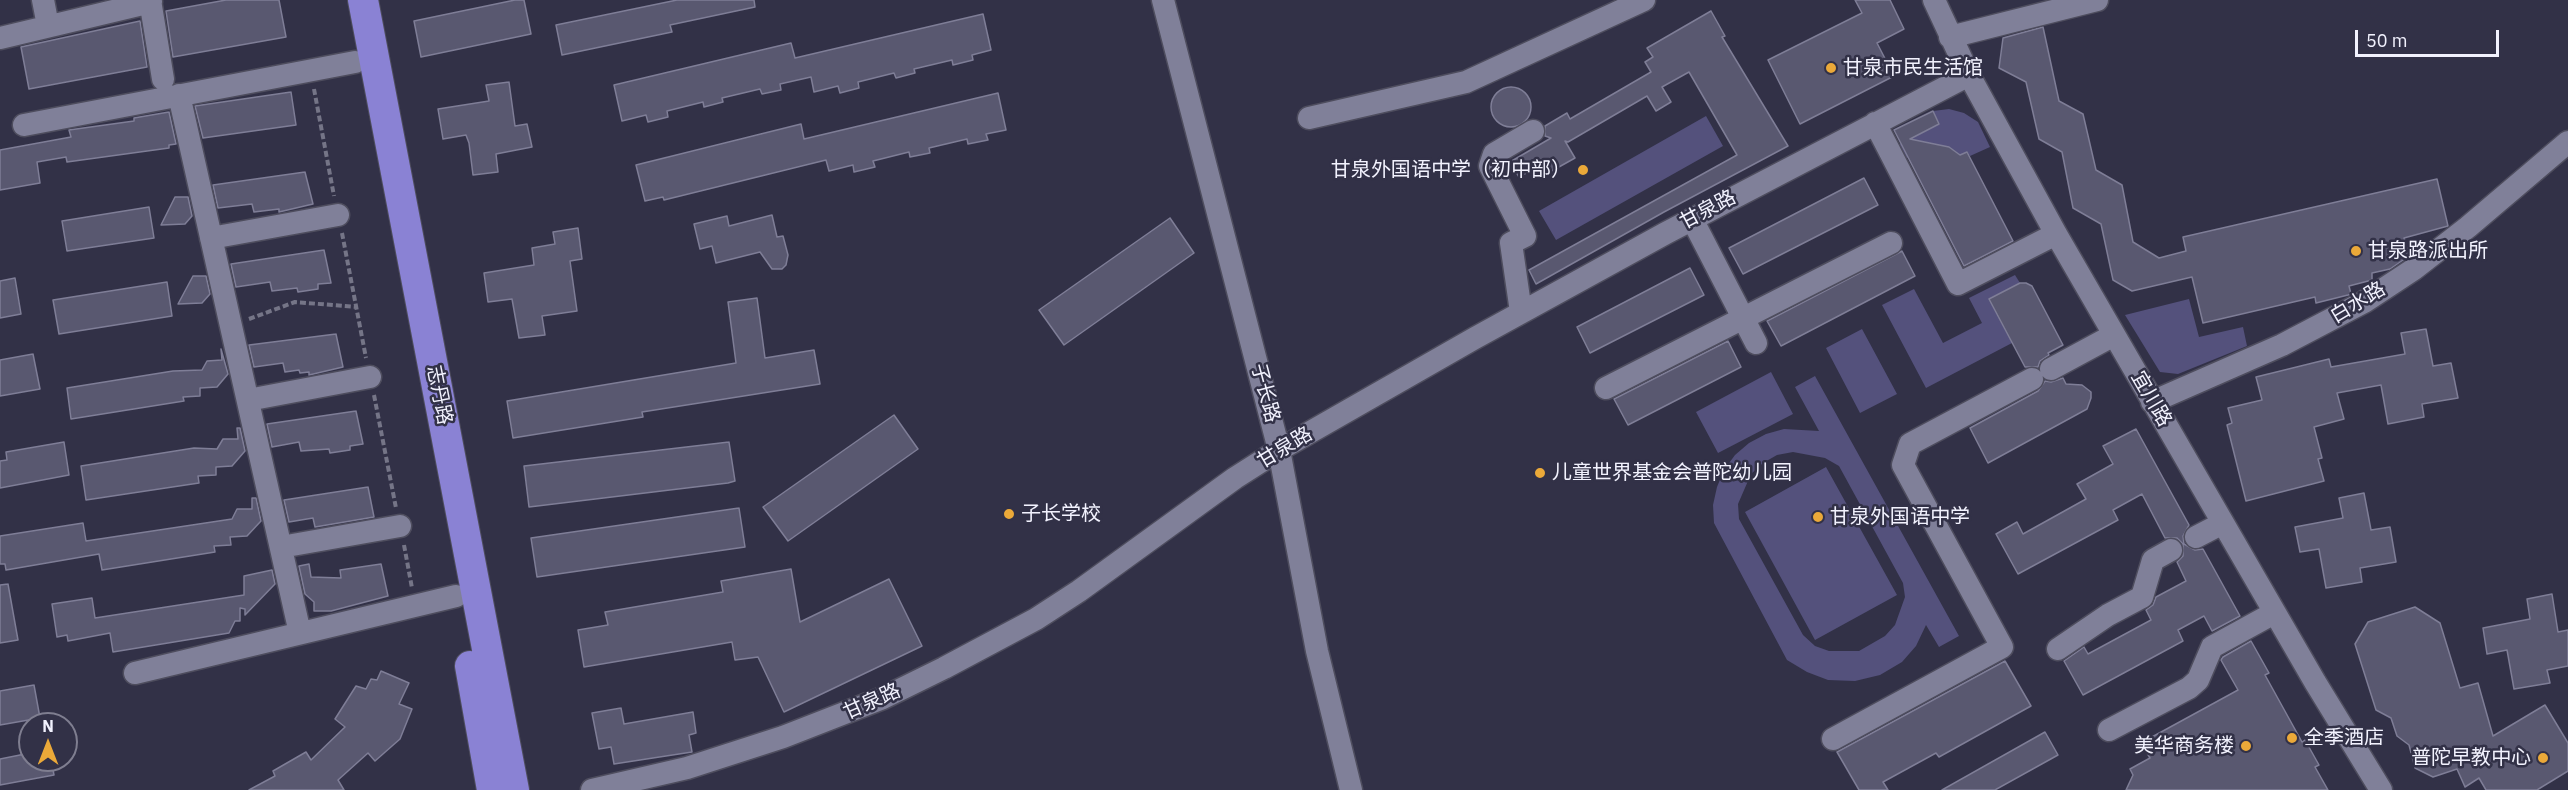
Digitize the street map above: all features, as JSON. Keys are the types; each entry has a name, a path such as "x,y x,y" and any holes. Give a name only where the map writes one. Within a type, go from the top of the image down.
{"main road":[{"name":"志丹路","path":"343,0 492,790"},
{"name":"志丹路","path":"363,0 514,790"}],"street":[{"path":"43,0 48,26"},
{"name":"子长路","path":"1162,0 1279,450 1317,651 1351,790"},
{"path":"1309,118 1466,82 1644,0"},
{"name":"宜川路","path":"1934,0 1969,75 2056,234 2274,613 2381,790"},
{"path":"1950,37 2097,0"},
{"path":"0,38 151,1 163,79"},
{"path":"24,125 355,62"},
{"name":"甘泉路","path":"592,790 687,768 764,744 883,698 944,668 1036,619 1079,591 1235,478 1279,450 1521,312 1692,219 1969,75"},
{"path":"179,95 300,633"},
{"path":"1875,123 1958,284 2056,234"},
{"path":"1521,312 1511,243 1525,236 1490,166 1494,153 1533,132"},
{"name":"白水路","path":"2152,402 2282,345 2364,302 2468,227 2568,142"},
{"path":"211,238 338,216"},
{"path":"1692,219 1756,343"},
{"path":"1606,388 1891,243"},
{"path":"1833,739 2002,647 1904,465 1910,444 2114,335"},
{"path":"248,400 370,377"},
{"path":"2196,537 2223,523"},
{"path":"281,547 400,526"},
{"path":"2058,649 2108,615 2142,597 2153,561 2171,550"},
{"path":"135,673 456,596"},
{"path":"2109,730 2189,688 2198,680 2212,647 2274,613"}],"path":[{"path":"310,70 416,606"},
{"path":"231,327 295,302 356,307"}],"shaded area":[{"path":"1949,109 1964,113 1978,122 1990,147 1970,156 1967,152 1959,156 1949,147 1930,146 1903,160 1896,146 1939,124 1933,111"},
{"path":"1706,116 1723,146 1556,240 1539,211"},
{"path":"2015,275 2020,283 1989,299 2012,343 1926,388 1882,305 1914,289 1943,343 1982,323 1969,298"},
{"path":"2189,299 2199,337 2243,327 2247,346 2178,374 2160,372 2125,315"},
{"path":"1862,329 1897,394 1860,413 1826,348"},
{"path":"1771,372 1793,414 1718,453 1696,412"},
{"path":"1815,376 1959,636 1939,647 1926,625 1916,646 1902,662 1880,675 1855,681 1828,680 1807,672 1787,660 1714,523 1713,505 1717,487 1724,470 1735,455 1749,443 1766,434 1784,429 1819,431 1795,387","holes":["1793,452 1825,458 1839,466 1903,583 1905,597 1895,625 1885,636 1859,651 1829,651 1815,646 1803,635 1739,519 1738,504 1751,474 1763,463 1777,455"]},
{"path":"1826,467 1897,595 1815,640 1745,512"}],"building":[{"path":"226,0 279,0 286,37 173,57 166,11"},
{"path":"524,0 531,34 421,57 414,21"},
{"path":"677,0 754,0 755,7 670,25 672,32 562,55 556,25"},
{"name":"甘泉市民生活馆","path":"1855,0 1890,0 1904,29 1877,43 1894,76 1800,124 1768,60 1862,13"},
{"path":"1711,11 1725,36 1722,37 1788,146 1536,284 1529,270 1737,155 1689,72 1662,87 1671,102 1656,111 1647,96 1568,142 1565,141 1575,158 1541,177 1535,168 1519,177 1510,162 1551,138 1545,136 1545,126 1567,113 1570,119 1651,72 1645,62 1653,57 1647,48"},
{"path":"983,14 991,50 972,55 973,60 953,65 952,60 914,69 915,73 896,78 894,73 858,82 859,88 840,93 838,86 814,92 811,77 780,84 781,90 762,94 760,89 722,98 723,102 704,107 703,102 667,111 668,117 648,122 646,115 622,121 614,85 791,43 795,58"},
{"path":"140,21 147,67 29,89 21,47"},
{"path":"2043,27 2059,101 2083,114 2096,170 2122,185 2133,242 2159,258 2186,251 2183,237 2437,179 2448,226 2404,238 2409,256 2390,269 2372,273 2372,280 2349,286 2351,294 2316,303 2315,297 2203,323 2192,277 2132,291 2113,280 2101,224 2073,208 2062,152 2039,139 2026,82 1999,68 2003,38"},
{"path":"509,82 515,126 527,124 532,147 496,154 498,172 473,175 466,135 443,139 438,109 489,101 486,85"},
{"path":"1511,87 1519,88 1525,93 1530,99 1530,115 1525,121 1519,126 1511,127 1503,126 1497,121 1492,115 1491,107 1492,99 1497,93 1503,88"},
{"path":"291,92 296,125 203,138 195,106"},
{"path":"998,93 1006,130 986,134 988,140 968,144 967,139 929,148 930,153 910,157 909,152 873,161 875,167 854,172 853,165 829,171 826,160 664,200 663,197 645,201 636,165 801,124 804,139"},
{"path":"1933,111 1939,124 1910,139 1949,147 1960,155 1967,152 2013,241 1964,266 1894,130"},
{"path":"169,112 176,144 169,145 169,148 67,162 66,157 37,162 40,183 0,190 0,150 71,137 69,130 134,121 134,118"},
{"path":"305,172 313,204 279,212 279,209 254,212 252,204 218,208 213,185"},
{"path":"1864,178 1878,205 1743,274 1729,248"},
{"path":"175,197 188,197 192,216 185,224 161,225"},
{"path":"149,207 154,238 67,251 62,221"},
{"path":"772,215 777,237 783,236 788,255 786,265 782,269 772,269 760,252 716,263 712,246 700,249 694,224 727,216 729,226"},
{"path":"1170,218 1194,253 1064,345 1039,310"},
{"path":"578,228 582,259 570,261 577,311 542,316 545,335 519,338 512,299 488,302 484,273 534,265 532,248 555,244 553,232"},
{"path":"324,250 331,283 318,284 318,289 298,292 297,288 272,291 270,282 236,287 231,264"},
{"path":"1902,251 1915,276 1781,346 1767,321"},
{"path":"1690,268 1704,295 1590,353 1577,327"},
{"path":"193,276 206,276 210,294 202,303 178,304"},
{"path":"15,278 21,314 0,318 0,281"},
{"path":"167,282 172,316 59,334 53,300"},
{"path":"2020,283 2032,286 2063,345 2048,353 2049,355 2040,361 2038,367 2025,367 1989,299"},
{"path":"757,298 765,358 814,350 820,384 642,412 643,417 513,438 507,401 736,363 728,302"},
{"path":"2426,329 2433,366 2451,363 2458,398 2422,404 2424,417 2388,424 2381,385 2337,393 2344,419 2314,427 2322,458 2318,459 2324,481 2246,501 2227,425 2232,423 2228,408 2262,400 2256,377 2329,359 2331,367 2405,354 2401,333"},
{"path":"336,334 343,367 309,375 309,372 300,373 299,370 285,372 283,363 254,367 249,345"},
{"path":"1728,341 1741,367 1628,425 1614,399"},
{"path":"221,349 228,374 217,387 200,388 200,396 183,397 184,401 71,419 67,388 173,371 202,370 207,361 222,360"},
{"path":"33,354 40,389 0,396 0,360"},
{"path":"2063,378 2066,384 2082,385 2091,392 2087,409 1988,463 1970,428 2038,391 2045,381 2051,382"},
{"path":"356,411 363,444 350,446 350,450 330,453 329,449 301,451 299,442 272,447 267,424"},
{"path":"894,415 918,449 788,541 763,507"},
{"path":"237,428 240,428 245,451 232,466 216,467 216,475 198,476 199,483 86,500 81,466 194,448 217,449 223,439 238,439"},
{"path":"2136,429 2189,525 2183,536 2184,544 2195,550 2203,549 2240,616 2212,631 2204,616 2178,630 2183,641 2083,695 2064,661 2084,647 2088,654 2151,620 2146,610 2153,605 2156,597 2186,581 2177,562 2183,556 2183,544 2177,538 2165,538 2142,494 2113,510 2118,520 2018,574 1996,534 2017,522 2023,534 2086,499 2077,484 2113,464 2103,446"},
{"path":"64,442 69,475 0,488 0,461 7,460 6,452"},
{"path":"729,442 735,481 529,507 524,466"},
{"path":"368,487 374,517 315,527 313,518 289,522 284,500"},
{"path":"2364,493 2371,530 2390,527 2396,562 2360,568 2362,582 2326,588 2319,549 2300,552 2295,527 2343,518 2339,498"},
{"path":"252,498 256,498 261,521 247,536 230,537 231,545 214,546 215,552 102,570 99,554 6,570 5,564 0,564 0,536 83,523 86,541 232,519 237,509 252,509"},
{"path":"739,508 745,547 537,577 531,538"},
{"path":"309,564 311,577 341,578 340,570 381,564 388,596 331,611 314,611 314,602 305,594 299,566"},
{"path":"791,569 800,622 889,579 922,646 784,712 758,657 735,660 732,642 584,667 578,630 608,625 605,612 723,592 721,581"},
{"path":"272,570 275,584 245,615 245,609 240,608 240,621 235,621 229,633 113,652 110,633 68,641 67,635 57,637 52,604 92,598 95,618 244,595 244,576"},
{"path":"8,584 18,640 0,643 0,585"},
{"path":"2552,594 2558,632 2568,630 2568,666 2547,670 2550,683 2514,689 2507,650 2487,654 2483,628 2530,619 2527,599"},
{"path":"2415,607 2440,623 2460,688 2478,683 2493,736 2545,705 2568,743 2568,771 2537,790 2486,790 2479,778 2465,787 2457,769 2433,777 2415,768 2409,745 2397,736 2391,718 2376,710 2355,644 2368,622"},
{"path":"2251,641 2269,673 2265,675 2302,742 2305,740 2319,765 2315,767 2328,790 2126,790 2133,775 2130,769 2150,758 2141,743 2238,690 2221,660"},
{"path":"2005,661 2031,706 1939,757 1936,753 1883,782 1888,790 1859,790 1837,752"},
{"path":"381,671 409,683 399,704 412,709 400,739 375,761 368,753 338,780 344,790 249,790 275,776 273,771 306,752 311,760 345,727 335,719 356,686 366,689 371,679 377,680"},
{"path":"34,685 39,712 18,712 18,722 0,725 0,691"},
{"path":"621,708 624,724 693,712 696,733 689,735 692,752 614,764 611,747 599,749 592,713"},
{"path":"2045,732 2058,755 1995,790 1942,790"},
{"path":"18,755 18,772 53,772 54,775 0,785 0,759"}],"place":[{"name":"甘泉市民生活馆","path":"1831,68"},
{"name":"甘泉外国语中学（初中部）","path":"1583,170"},
{"name":"甘泉路派出所","path":"2356,251"},
{"name":"儿童世界基金会普陀幼儿园","path":"1540,473"},
{"name":"子长学校","path":"1009,514"},
{"name":"甘泉外国语中学","path":"1818,517"},
{"name":"全季酒店","path":"2292,738"},
{"name":"美华商务楼","path":"2246,746"},
{"name":"普陀早教中心","path":"2543,758"}]}
